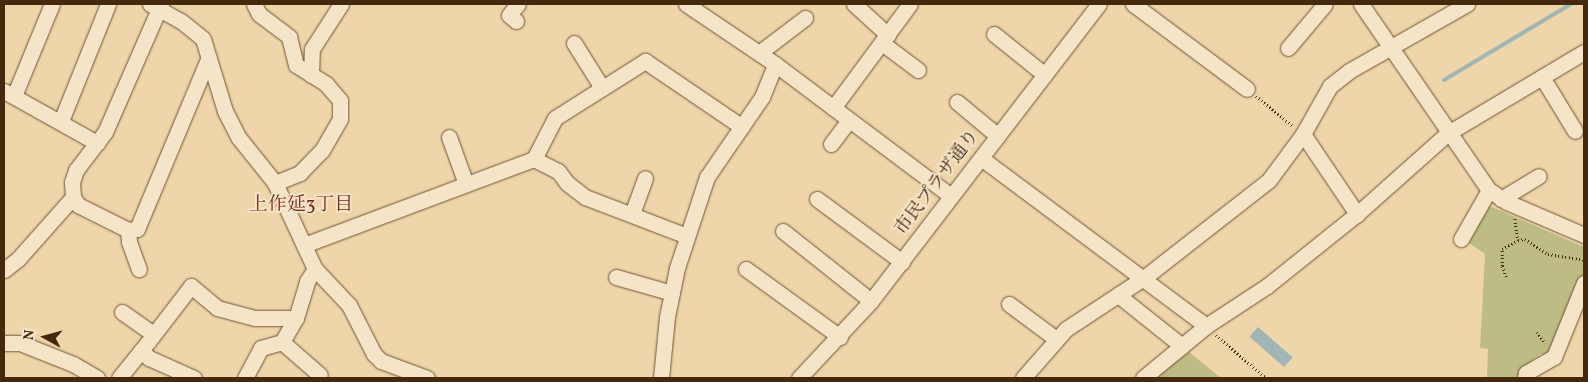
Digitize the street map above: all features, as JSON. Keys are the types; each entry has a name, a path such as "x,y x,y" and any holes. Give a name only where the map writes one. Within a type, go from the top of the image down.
{"street":[{"path":"52,4 9,93 96,143"},
{"path":"61,122 108,4"},
{"path":"254,4 259,14 289,37 296,65 326,84 340,100 340,119 322,150 300,173 274,183"},
{"path":"311,75 312,49 341,4"},
{"path":"516,21 509,15 518,4"},
{"path":"686,4 775,64 951,196"},
{"path":"854,4 885,39 918,70"},
{"path":"834,108 910,4"},
{"name":"市民プラザ通り","path":"799,378 840,337 871,301 1099,4"},
{"path":"1133,4 1247,89"},
{"path":"1288,48 1325,4"},
{"path":"1361,4 1448,132 1501,198 1584,235"},
{"path":"1023,378 1056,338 1145,278 1269,180 1303,134 1330,86 1349,71 1467,4"},
{"path":"209,57 137,229 128,230 78,205 73,197 72,182 76,170 96,143 125,90 157,5 203,40 209,57 225,111 239,138 274,183 315,269 349,305 381,361 424,378"},
{"path":"759,53 805,18"},
{"path":"994,34 1045,75"},
{"path":"574,42 601,86"},
{"path":"1143,378 1206,326 1266,286 1357,214 1448,132 1583,54"},
{"path":"304,245 534,159 555,118 601,86 645,61 742,126"},
{"path":"661,378 672,293 707,177 762,97 775,64"},
{"path":"1542,77 1575,131"},
{"path":"957,102 998,136"},
{"path":"832,144 849,120"},
{"path":"1303,134 1357,214"},
{"path":"449,137 466,184"},
{"path":"981,158 1145,278 1206,326"},
{"path":"534,159 558,171 586,197 688,236"},
{"path":"1461,239 1501,198 1539,176"},
{"path":"632,214 645,178"},
{"path":"4,270 18,259 73,197"},
{"path":"817,199 902,262"},
{"path":"128,230 128,242 139,269"},
{"path":"783,231 871,301"},
{"path":"245,378 261,348 282,342 296,318 307,280 315,269"},
{"path":"746,269 840,337"},
{"path":"616,277 672,293"},
{"path":"1525,378 1526,373 1554,357 1584,283"},
{"path":"119,378 191,286 217,308 255,318 296,318"},
{"path":"1118,295 1182,346"},
{"path":"1010,304 1056,338"},
{"path":"122,312 154,334"},
{"path":"282,342 320,375"},
{"path":"4,343 29,347 73,364 97,378"},
{"path":"141,351 149,358 194,378"}],"path":[{"path":"1247,89 1303,134"},
{"path":"1501,198 1518,240"},
{"path":"1506,277 1502,266 1502,249 1518,240 1525,239 1548,254 1584,260"},
{"path":"1206,326 1266,378"}],"shaded area":[{"path":"1485,204 1584,247 1584,274 1553,349 1547,354 1540,354 1520,371 1518,378 1487,378 1488,349 1480,348 1485,254 1469,243"},
{"path":"1189,352 1221,378 1155,378 1156,377"}],"water":[{"path":"1258,327 1293,357 1284,367 1249,337"}],"waterway":[{"path":"1444,80 1571,4"}],"district":[{"name":"上作延3丁目","path":"301,206"}]}
